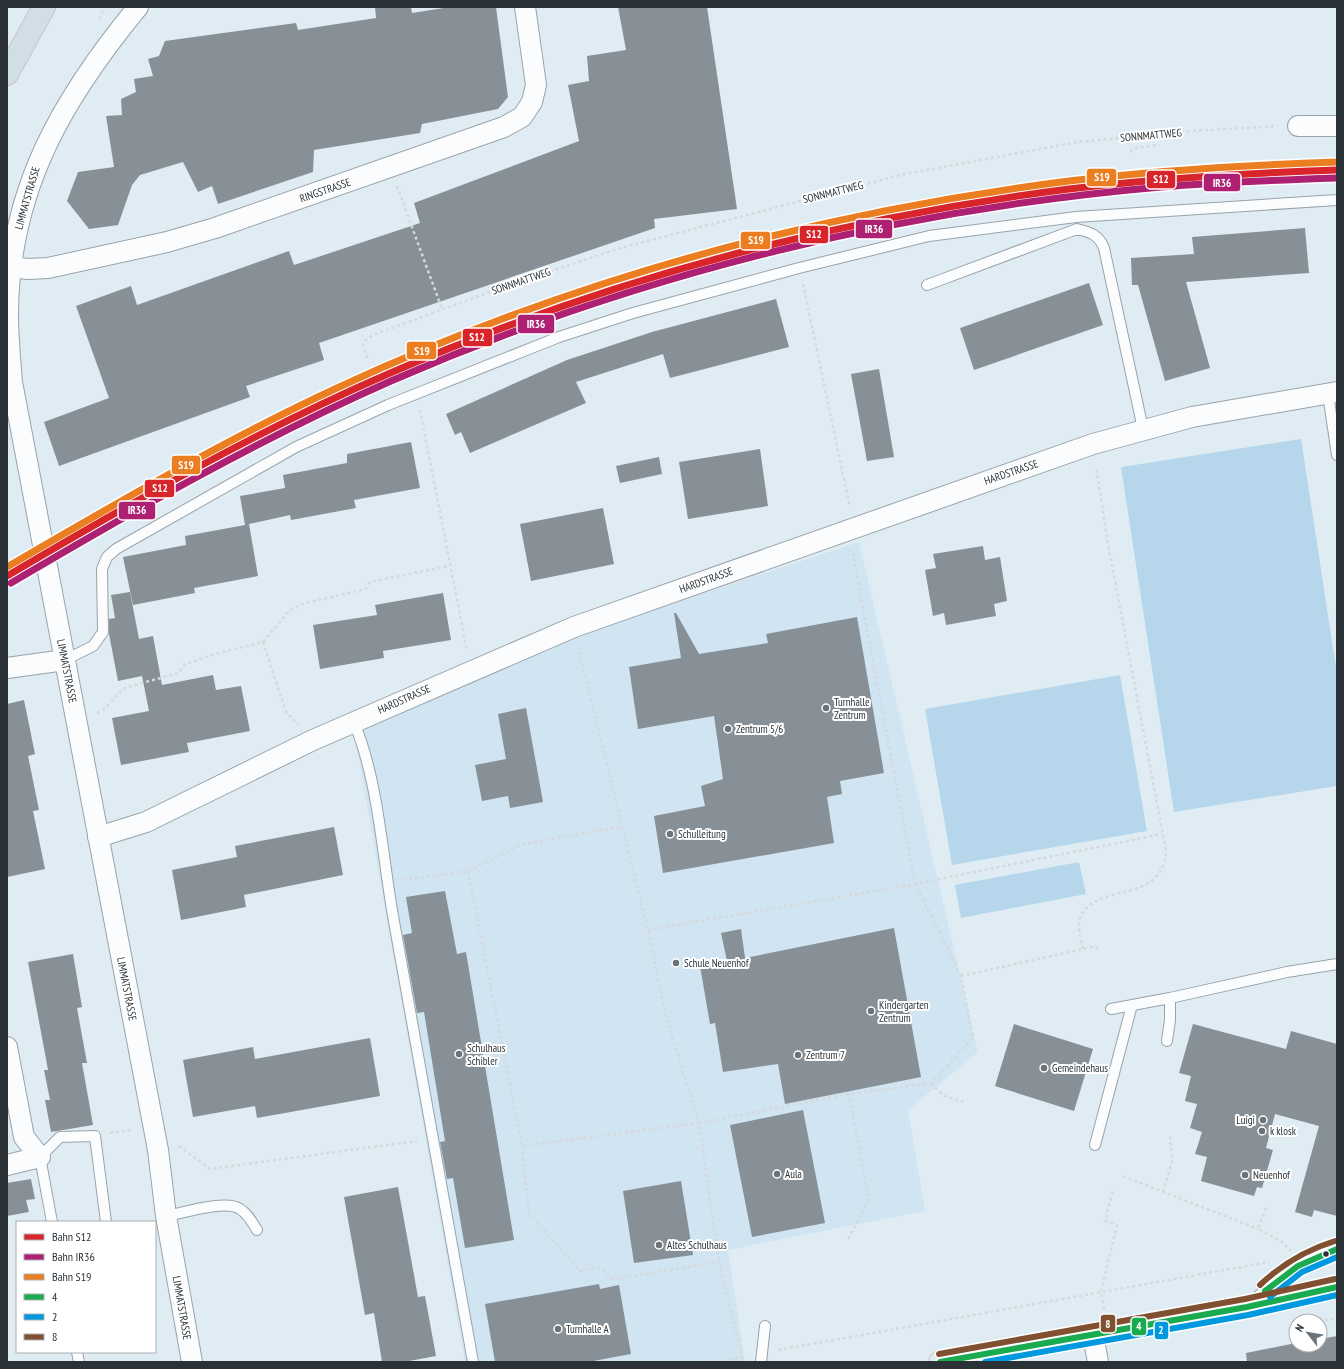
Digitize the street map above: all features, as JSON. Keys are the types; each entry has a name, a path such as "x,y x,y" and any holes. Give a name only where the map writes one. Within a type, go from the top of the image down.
{"highway":[{"path":"7,74 44,7"}],"main road":[{"path":"940,1362 1247,1307 1337,1287"}],"street":[{"name":"LIMMATSTRASSE","path":"138,7 90,68 55,125 39,159 27,192 11,267 8,312 12,382 158,1150 166,1216 192,1362"},
{"name":"RINGSTRASSE","path":"11,267 28,269 48,268 167,242 215,228 504,127 522,117 532,102 536,85 524,7"},
{"path":"1298,126 1337,126"},
{"name":"HARDSTRASSE","path":"98,837 146,822 313,740 471,670 574,628 857,526 1093,444 1143,429 1192,417 1332,393"},
{"path":"7,668 65,660"},
{"path":"7,1047 24,1137 40,1157 7,1165"},
{"path":"1098,1362 1100,1333"}],"lane":[{"path":"65,660 93,646 102,632 102,569 107,557 116,549 296,447 388,405 560,337 633,313 799,268 929,236 1076,217 1337,200"},
{"path":"927,285 1077,229 1088,232 1100,239 1104,248 1143,429"},
{"path":"1332,393 1337,455"},
{"path":"354,722 365,748 387,883 473,1362"},
{"path":"1111,1009 1170,998 1287,972 1337,964"},
{"path":"1167,1041 1171,1014 1170,998"},
{"path":"1095,1145 1132,1005"},
{"path":"52,1221 40,1157 60,1137 95,1136 106,1221"},
{"path":"166,1216 226,1205 238,1208 250,1218 256,1230"},
{"path":"1247,1307 1279,1277 1325,1252 1337,1249"},
{"path":"761,1357 765,1326"}],"path":[{"name":"SONNMATTWEG","path":"367,358 363,344 372,334 620,248 905,174 1078,142 1241,127 1298,126"},
{"path":"1130,152 1136,148 1159,145"},
{"path":"390,168 442,310"},
{"path":"522,1146 698,1123 850,1094 931,1083 973,1038 961,976 915,884 853,555 862,546 851,509 799,268"},
{"path":"417,394 449,566 471,670"},
{"path":"1083,949 1079,927 1080,918 1085,910 1101,900 1144,885 1159,874 1165,858 1162,834 1108,544 1093,444"},
{"path":"95,714 105,710 122,689 126,687 178,673 184,665 211,655 263,642 290,610 305,603 366,589 370,582 449,566"},
{"path":"574,628 648,930 665,1013 698,1123 719,1262 744,1362"},
{"path":"263,642 286,712 313,740"},
{"path":"387,883 468,870 520,845 622,826"},
{"path":"648,930 915,884 1162,834"},
{"path":"468,870 522,1146 529,1213 580,1271 599,1267 613,1279 719,1262"},
{"path":"961,976 1092,947 1102,950"},
{"path":"931,1083 944,1096 964,1102"},
{"path":"848,1239 869,1200 850,1094"},
{"path":"95,1136 135,1129 136,1136"},
{"path":"1163,1192 1172,1162 1170,1136"},
{"path":"158,1150 180,1146 210,1169 433,1138"},
{"path":"1123,1176 1258,1229 1282,1242 1294,1254"},
{"path":"1100,1333 1101,1291 1117,1226 1105,1221 1113,1191"},
{"path":"1258,1229 1266,1208"},
{"path":"717,1362 743,1357 761,1357 1101,1291 1276,1261"}],"shaded area":[{"path":"1301,439 1337,674 1337,786 1174,812 1121,467"},
{"name":"Schule Neuenhof","path":"859,542 978,1052 908,1110 925,1211 728,1250 745,1362 465,1362 354,731 576,636"},
{"path":"1120,675 1147,831 952,865 925,709"},
{"path":"1079,862 1086,894 961,918 955,885"}],"building":[{"path":"375,7 411,7 412,13 450,7 496,7 508,97 498,109 422,124 420,133 314,150 313,172 218,204 212,186 198,192 183,162 140,175 132,185 118,225 89,229 67,201 78,172 114,167 106,116 122,115 121,99 136,92 134,79 153,76 148,59 159,56 165,41 296,23 298,30 376,18"},
{"path":"618,7 707,7 737,209 654,219 655,228 319,343 324,360 246,386 250,397 59,466 44,422 109,398 76,306 131,286 137,305 289,251 294,265 420,223 414,203 579,141 568,85 589,81 587,56 626,50"},
{"path":"1305,228 1309,273 1186,282 1210,368 1165,381 1138,285 1132,285 1131,258 1194,254 1192,237"},
{"path":"1089,283 1103,325 974,370 960,328"},
{"path":"776,299 789,347 670,378 663,354 576,382 586,403 470,453 461,432 455,435 446,414 567,360 652,332"},
{"path":"879,369 894,457 867,461 851,374"},
{"path":"411,442 420,488 354,500 356,508 291,520 290,515 249,524 258,576 194,588 195,593 133,605 123,557 186,545 185,536 245,525 240,496 285,488 283,475 347,463 347,454"},
{"path":"760,449 768,506 688,519 679,462"},
{"path":"659,457 662,474 620,483 616,466"},
{"path":"603,508 614,564 531,581 520,524"},
{"path":"983,546 985,560 1000,557 1007,601 994,604 996,616 946,625 944,613 933,616 925,570 936,568 933,554"},
{"path":"130,592 139,639 153,636 162,685 213,675 216,690 241,686 250,731 187,743 189,752 121,765 112,718 149,711 142,676 118,681 109,634 109,619 115,618 111,595"},
{"path":"443,593 451,640 383,651 384,658 320,669 313,625 377,615 375,605"},
{"path":"674,613 676,613 699,654 768,643 766,634 857,617 884,773 840,781 842,794 827,797 834,843 663,873 654,816 705,806 701,786 723,779 714,716 638,729 629,667 681,658"},
{"path":"24,700 35,754 28,756 39,810 33,811 45,869 7,877 7,704"},
{"path":"526,708 543,802 510,808 508,796 482,801 475,765 506,759 498,714"},
{"path":"334,827 343,875 244,895 246,907 181,920 172,870 237,857 235,846"},
{"path":"445,891 457,954 466,952 514,1240 465,1248 453,1178 447,1179 440,1142 445,1141 424,1012 417,1013 403,935 412,933 406,897"},
{"path":"894,928 921,1077 785,1104 778,1064 723,1072 715,1023 710,1024 700,966 727,961 721,933 741,929 745,958"},
{"path":"73,954 82,1007 77,1008 87,1063 82,1063 93,1125 51,1132 45,1100 50,1100 44,1070 48,1070 28,962"},
{"name":"Gemeindehaus","path":"1014,1024 1093,1049 1074,1111 995,1086"},
{"path":"1193,1024 1286,1049 1291,1031 1337,1044 1337,1216 1314,1210 1312,1217 1295,1212 1319,1126 1275,1114 1266,1148 1273,1150 1262,1188 1257,1187 1254,1196 1201,1181 1207,1157 1195,1154 1202,1132 1190,1128 1197,1104 1185,1101 1191,1076 1179,1073"},
{"path":"370,1038 380,1096 257,1118 255,1106 193,1117 183,1060 253,1047 255,1059"},
{"name":"Aula","path":"803,1110 825,1223 752,1237 730,1125"},
{"path":"31,1179 35,1199 26,1200 29,1212 7,1216 7,1183"},
{"path":"681,1181 693,1255 634,1263 623,1191"},
{"path":"398,1187 418,1297 425,1296 436,1356 404,1362 382,1362 374,1313 365,1315 344,1197"},
{"name":"Turnhalle A","path":"599,1284 600,1289 619,1285 631,1354 588,1362 495,1362 485,1304"},
{"path":"1337,1336 1337,1362 1247,1362 1246,1353 1288,1345 1288,1353 1328,1353 1328,1338"}],"rail line":[{"name":"S19","path":"7,567 211,451 337,388 424,350 513,315 603,284 695,256 787,232 880,212 974,195 1069,181 1136,174 1236,166 1337,162"},
{"name":"S12","path":"7,576 194,469 290,419 339,396 470,340 637,282 807,236 894,217 981,202 1069,189 1169,179 1236,174 1337,170"},
{"name":"IR36","path":"11,583 198,476 342,403 483,343 577,309 672,279 768,253 865,231 963,212 1062,198 1161,187 1227,182 1337,178"}],"transit line":[{"name":"8","path":"1260,1285 1276,1271 1294,1259 1335,1241"},
{"name":"4","path":"1265,1291 1298,1266 1337,1249"},
{"name":"2","path":"1270,1297 1302,1272 1337,1257"},
{"name":"8","path":"939,1354 1245,1299 1335,1279"},
{"name":"4","path":"940,1362 1247,1307 1337,1287"},
{"name":"2","path":"985,1362 1248,1315 1337,1295"}],"place":[{"name":"Turnhalle Zentrum","path":"826,708"},
{"name":"Zentrum 5/6","path":"728,729"},
{"name":"Schulleitung","path":"670,834"},
{"name":"Schule Neuenhof","path":"676,963"},
{"name":"Kindergarten Zentrum","path":"871,1011"},
{"name":"Schulhaus Schibler","path":"459,1054"},
{"name":"Zentrum 7","path":"798,1055"},
{"name":"Gemeindehaus","path":"1044,1068"},
{"name":"Luigi","path":"1263,1120"},
{"name":"k klosk","path":"1262,1131"},
{"name":"Aula","path":"777,1174"},
{"name":"Neuenhof","path":"1245,1175"},
{"name":"Altes Schulhaus","path":"659,1245"},
{"name":"Turnhalle A","path":"558,1329"}]}
